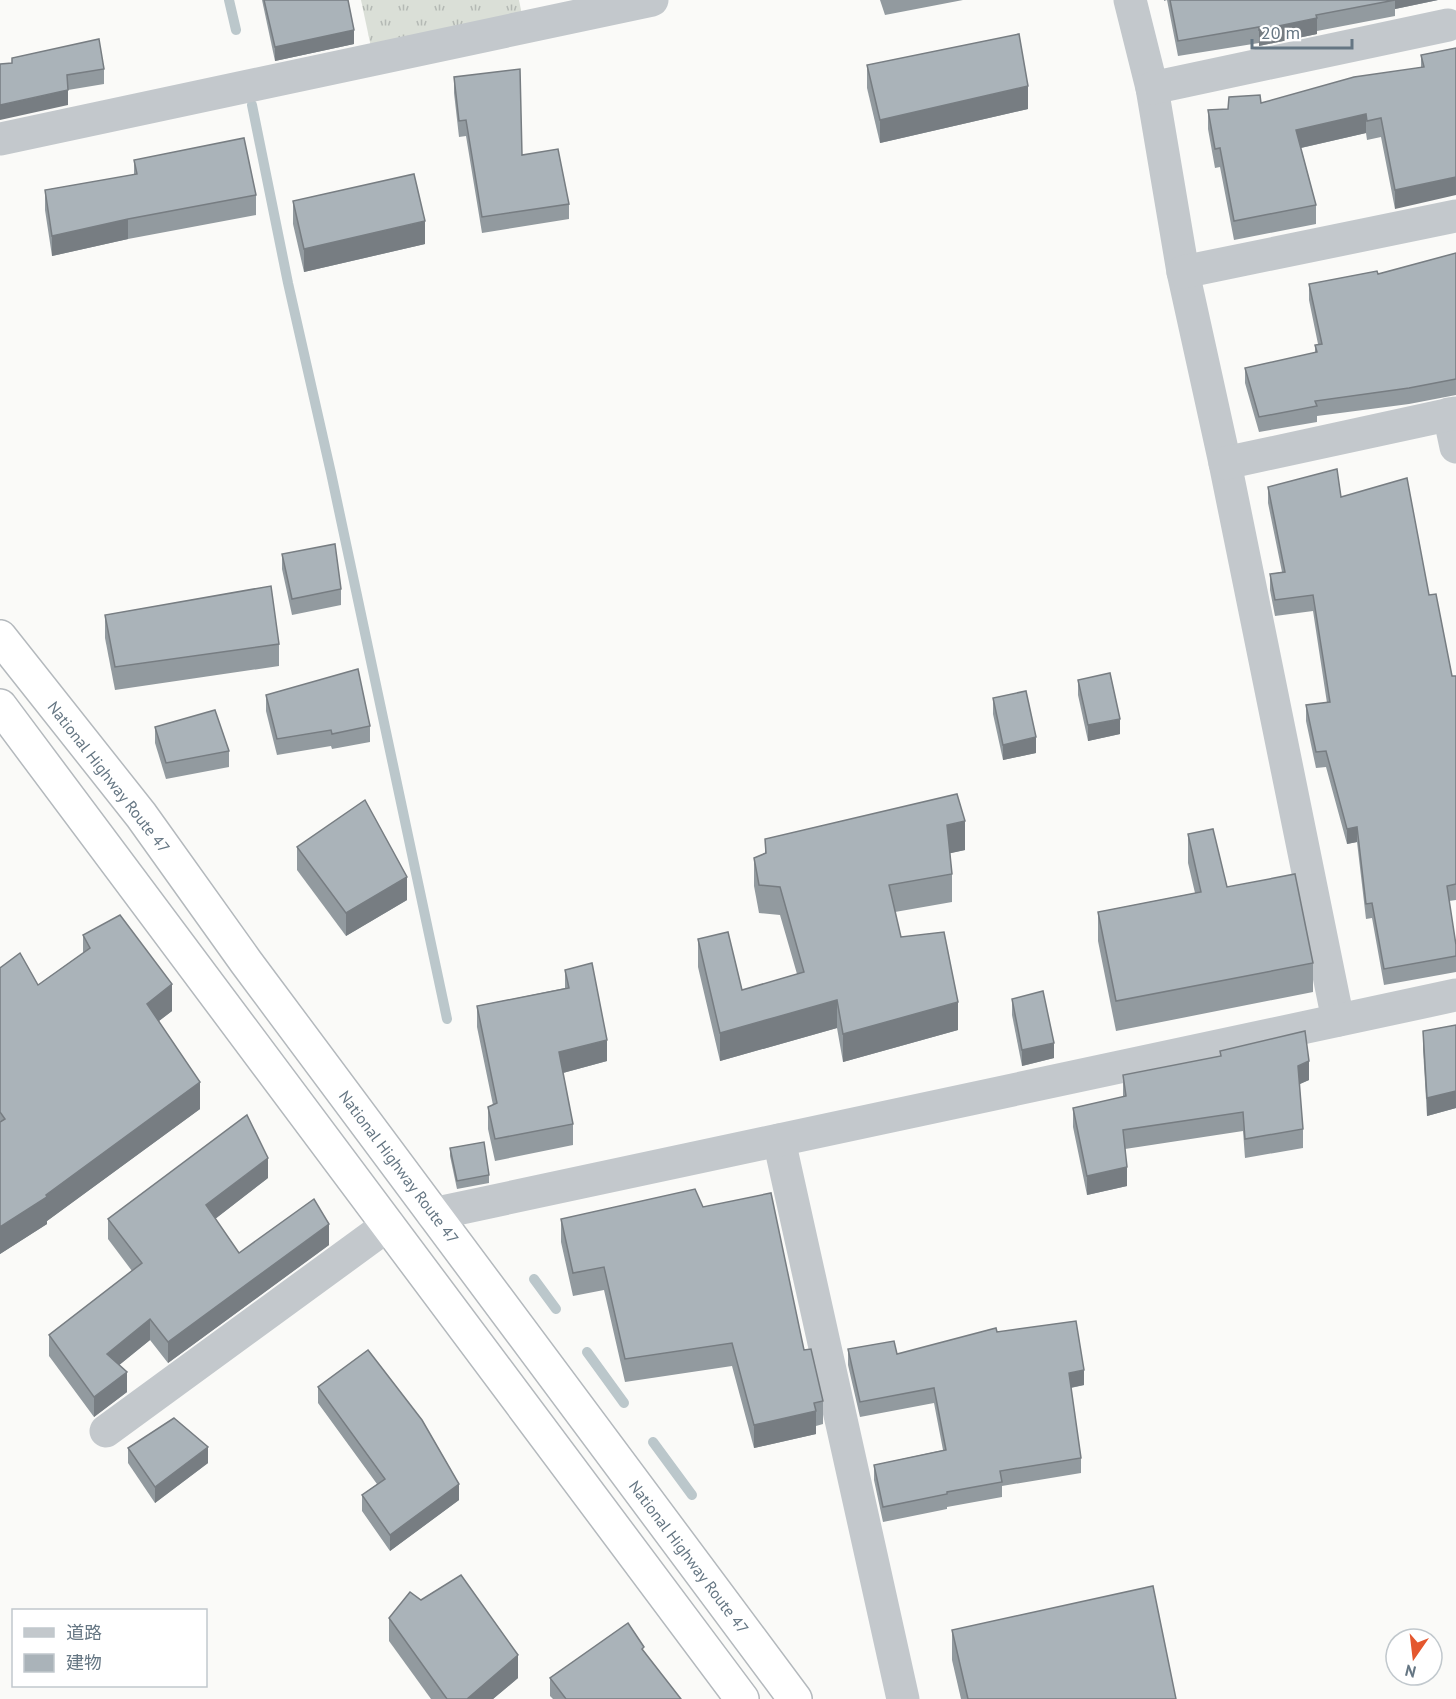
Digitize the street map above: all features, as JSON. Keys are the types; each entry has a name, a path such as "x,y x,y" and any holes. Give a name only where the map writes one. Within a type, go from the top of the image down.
{"highway":[{"name":"National Highway Route 47","path":"0,637 141,815 246,962 795,1699"},
{"path":"0,706 742,1699"}],"street":[{"path":"0,139 652,0"},
{"path":"1130,0 1152,88 1183,272 1225,464 1338,1020"},
{"path":"1152,88 1448,25"},
{"path":"1183,272 1456,216"},
{"path":"1225,464 1453,414 1456,447"},
{"path":"433,1214 1456,995"},
{"path":"779,1140 903,1699"},
{"path":"106,1431 388,1225"}],"green space":[{"path":"361,0 519,0 522,15 371,47"}],"building":[{"path":"264,0 348,0 354,30 275,47"},
{"path":"1170,0 1395,0 1316,15 1317,18 1259,30 1259,27 1178,41"},
{"path":"1019,34 1028,86 880,120 867,65"},
{"path":"99,39 104,69 67,75 68,90 0,105 0,64 12,63 12,58"},
{"path":"1456,48 1456,177 1395,190 1381,118 1367,121 1366,114 1296,130 1316,205 1234,221 1220,148 1215,149 1208,110 1228,109 1229,97 1260,95 1261,103 1354,77 1424,67 1421,55"},
{"path":"520,69 522,155 558,149 569,204 482,217 466,120 459,121 454,77"},
{"path":"244,138 256,195 52,236 45,190 137,174 134,160"},
{"path":"414,174 425,221 304,249 293,201"},
{"path":"1456,253 1456,379 1315,401 1317,406 1259,417 1245,368 1317,352 1315,345 1322,344 1309,284 1377,271 1378,274"},
{"path":"1337,469 1341,497 1407,478 1429,595 1436,594 1452,676 1456,676 1456,884 1447,886 1456,956 1384,969 1372,903 1366,904 1357,827 1347,829 1326,751 1316,752 1306,705 1330,702 1313,595 1275,600 1270,574 1285,572 1268,487"},
{"path":"335,544 341,589 292,599 282,554"},
{"path":"271,586 279,644 115,667 105,615"},
{"path":"358,669 370,726 332,734 331,730 277,739 266,695"},
{"path":"1110,673 1120,719 1088,725 1078,680"},
{"path":"1026,691 1036,737 1003,745 993,698"},
{"path":"215,710 229,751 166,763 155,727"},
{"path":"957,794 965,821 947,825 952,874 889,885 901,937 944,932 958,1002 843,1034 837,1000 720,1033 698,939 728,932 742,990 804,972 780,887 759,885 754,858 766,853 765,839"},
{"path":"365,800 407,877 346,913 297,847"},
{"path":"1213,829 1227,887 1295,874 1313,963 1116,1001 1098,912 1201,892 1188,834"},
{"path":"120,915 172,984 147,1004 200,1082 46,1195 47,1197 0,1227 0,1122 5,1119 0,1112 0,968 20,953 38,985 90,948 83,935"},
{"path":"592,963 607,1040 559,1052 573,1124 495,1139 488,1107 497,1103 477,1006 569,988 565,970"},
{"path":"1043,991 1054,1043 1022,1050 1012,999"},
{"path":"1456,1025 1456,1091 1427,1098 1423,1031"},
{"path":"1305,1031 1309,1061 1298,1066 1303,1129 1245,1139 1243,1112 1123,1130 1127,1167 1087,1176 1073,1108 1126,1096 1123,1075 1221,1056 1220,1051"},
{"path":"247,1115 268,1158 206,1205 239,1253 314,1199 329,1224 168,1342 150,1319 107,1354 127,1372 94,1397 49,1335 142,1263 108,1219"},
{"path":"484,1142 489,1175 457,1181 450,1148"},
{"path":"695,1189 703,1207 771,1193 804,1350 811,1349 823,1401 814,1403 816,1411 754,1425 732,1343 625,1359 604,1267 573,1273 561,1219"},
{"path":"1076,1321 1084,1370 1069,1373 1081,1458 1000,1471 1002,1482 883,1507 874,1465 946,1450 934,1388 860,1402 848,1349 894,1341 897,1354 996,1328 997,1332"},
{"path":"368,1350 422,1420 459,1484 390,1535 362,1495 385,1479 318,1387"},
{"path":"174,1418 208,1447 155,1487 128,1448"},
{"path":"461,1575 518,1655 467,1699 447,1699 389,1618 410,1592 421,1600"},
{"path":"1153,1586 1176,1699 968,1699 952,1630"},
{"path":"628,1623 644,1647 642,1649 681,1699 566,1699 550,1678"}],"waterway":[{"path":"229,0 236,30"},
{"path":"252,105 288,283 331,473 447,1019"},
{"path":"534,1279 556,1309"},
{"path":"587,1352 624,1403"},
{"path":"653,1442 692,1495"}]}
